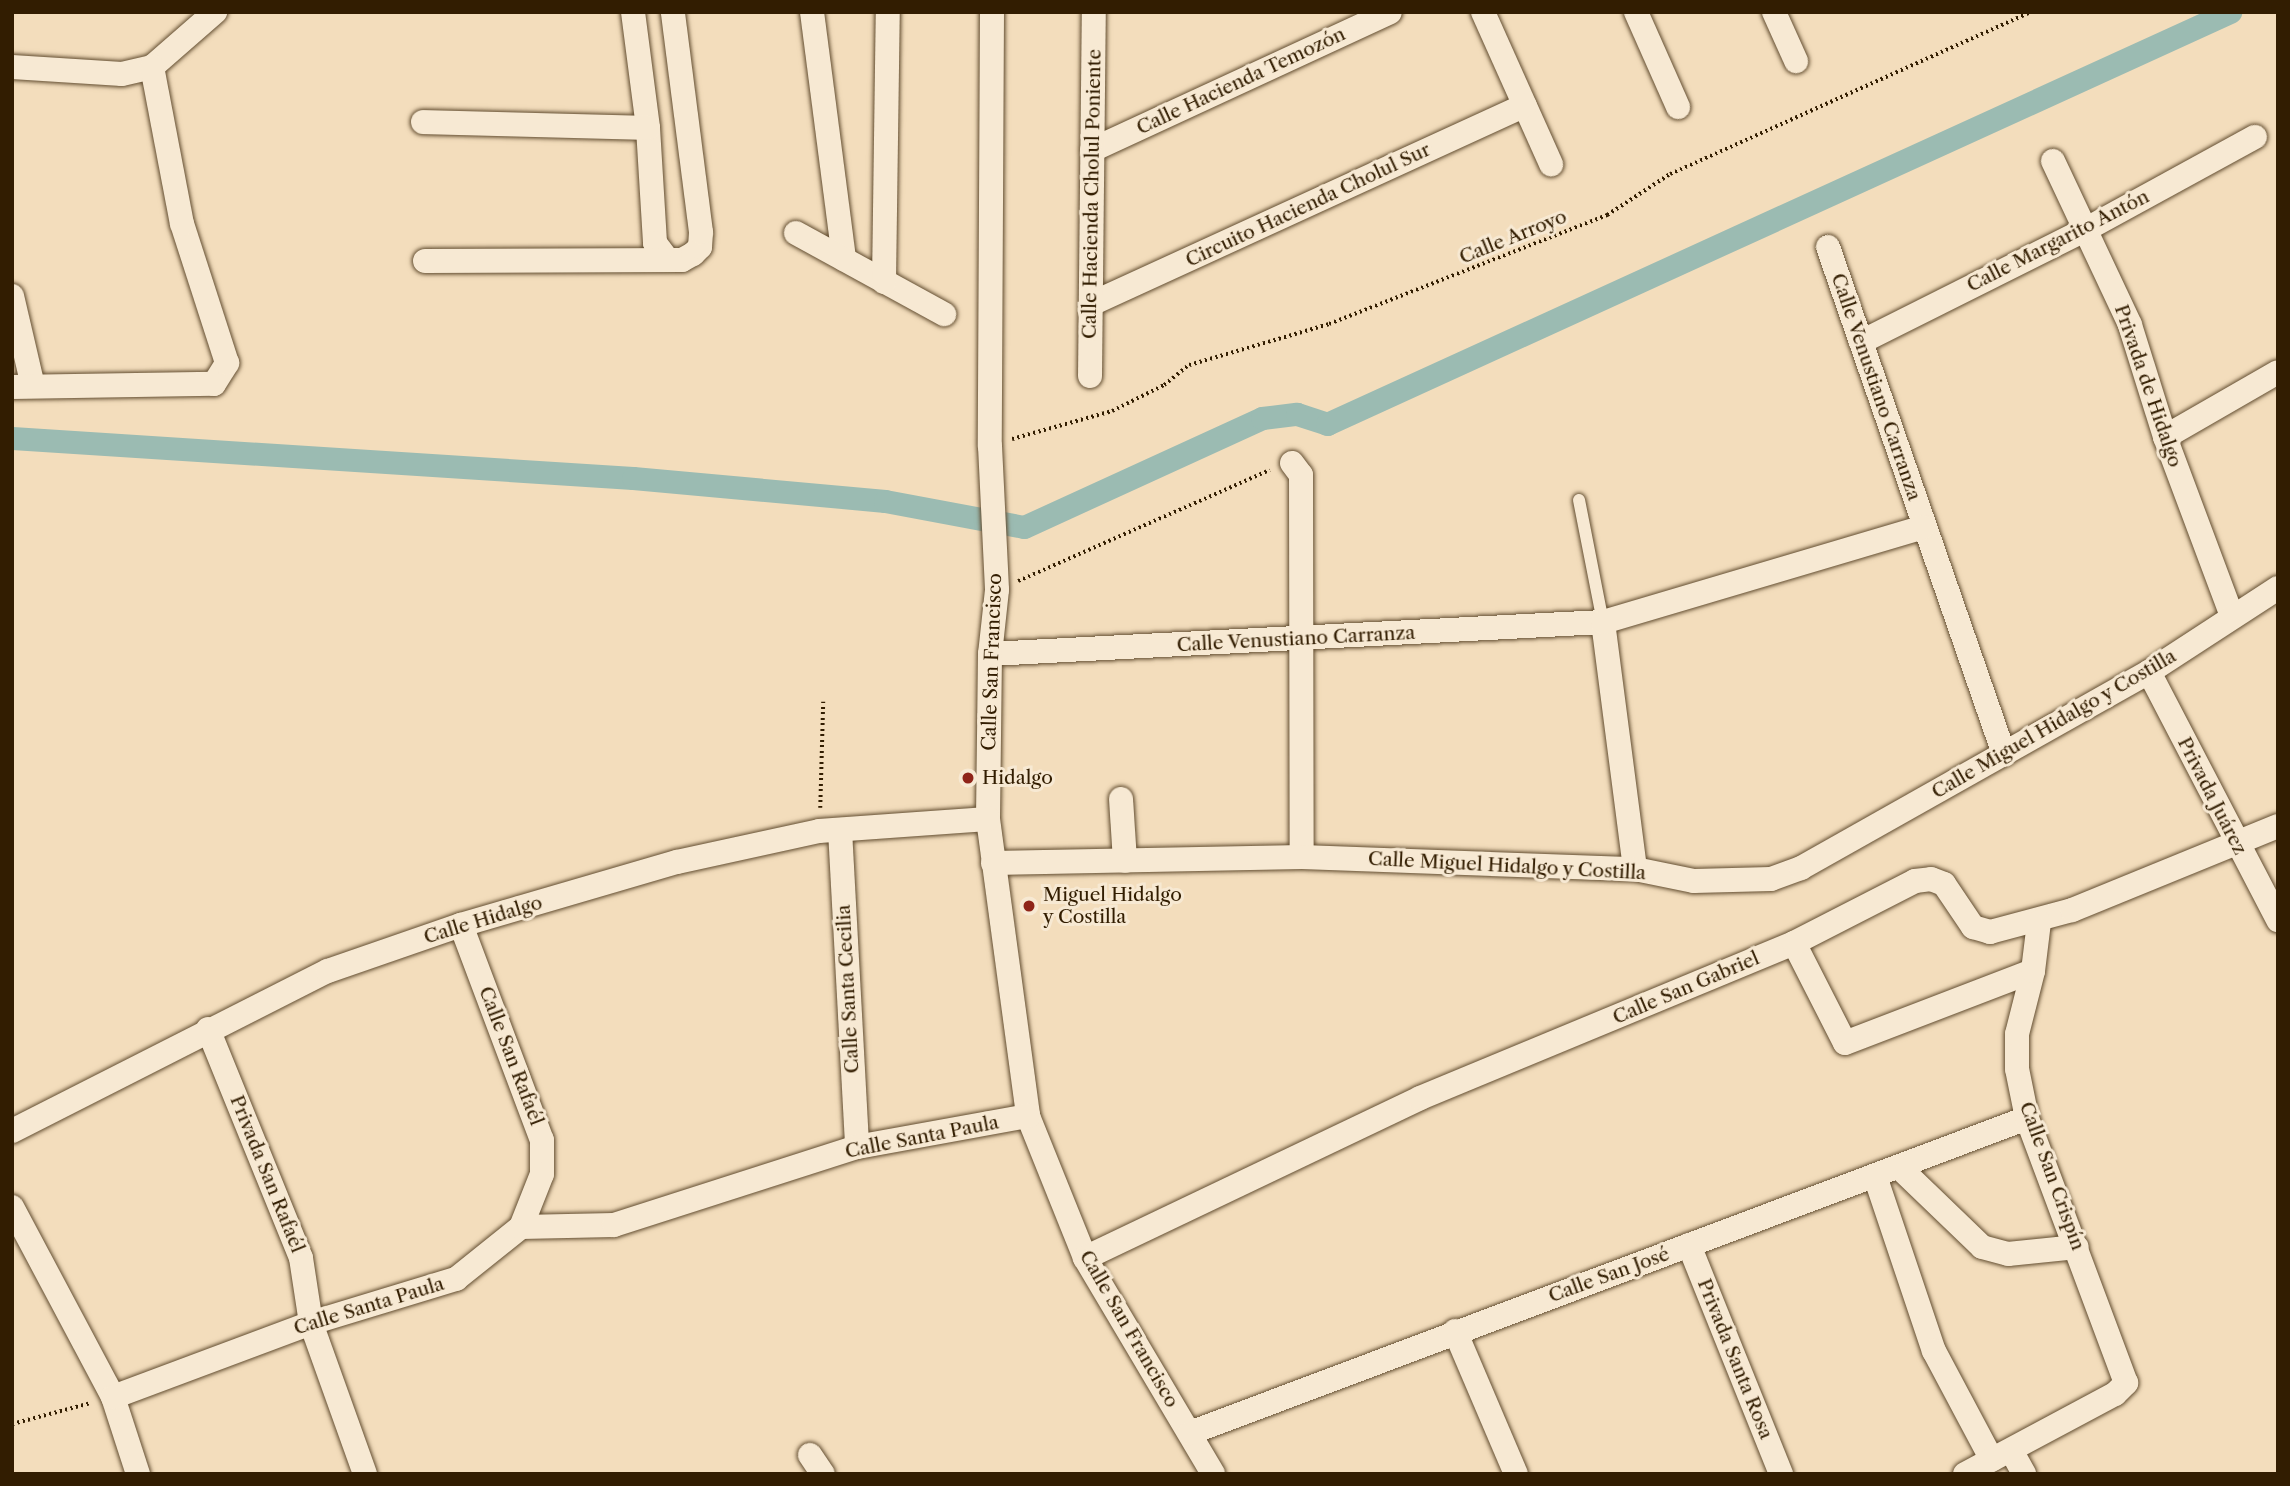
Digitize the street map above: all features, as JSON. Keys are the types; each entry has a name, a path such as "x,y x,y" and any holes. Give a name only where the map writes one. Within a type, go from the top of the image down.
{"street":[{"path":"12,66 122,74 152,67 215,12"},
{"path":"633,12 648,128 655,243 667,259"},
{"path":"425,261 682,260 700,247 701,232 673,12"},
{"path":"812,12 844,259"},
{"path":"884,282 888,12"},
{"name":"Calle San Francisco","path":"992,12 990,446 997,590 990,654 988,819 1028,1115 1085,1258 1213,1474"},
{"name":"Calle Hacienda Cholul Poniente","path":"1090,376 1094,12"},
{"name":"Calle Hacienda Temozón","path":"1092,150 1390,12"},
{"path":"1483,12 1551,164"},
{"path":"1636,12 1678,107"},
{"path":"1774,12 1796,61"},
{"path":"12,296 23,386 214,384 227,363 183,224 152,67"},
{"name":"Circuito Hacienda Cholul Sur","path":"1091,304 1525,106"},
{"path":"423,122 648,128"},
{"name":"Calle Margarito Antón","path":"1861,342 2083,231 2255,137"},
{"name":"Privada de Hidalgo","path":"2053,161 2083,231 2130,325 2165,437 2232,616"},
{"path":"796,233 944,314"},
{"name":"Calle Venustiano Carranza","path":"1828,247 2004,754"},
{"path":"2165,437 2278,372"},
{"path":"1292,463 1301,475 1302,857"},
{"name":"Calle Venustiano Carranza","path":"990,654 1603,622 1923,527"},
{"name":"Calle Miguel Hidalgo y Costilla","path":"993,863 1302,857 1635,869 1694,881 1771,879 1801,868 2149,672 2278,588"},
{"path":"1603,622 1635,869"},
{"name":"Privada Juárez","path":"2149,672 2278,920"},
{"path":"1121,799 1125,861"},
{"name":"Calle Hidalgo","path":"12,1131 208,1029 328,971 461,925 677,862 829,830 988,819"},
{"name":"Calle San Gabriel","path":"1085,1258 1420,1098 1794,943 1915,881 1931,879 1944,884 1973,927 1990,932 2039,922 2278,826"},
{"name":"Calle Santa Cecilia","path":"829,830 857,1147"},
{"name":"Calle San Crispín","path":"2002,1456 2115,1394 2126,1383 2027,1118 2017,1069 2017,1034 2034,971 2039,922"},
{"name":"Calle San Rafaél","path":"461,925 542,1140 542,1174 521,1227"},
{"path":"1794,943 1845,1043 2034,971"},
{"name":"Privada San Rafaél","path":"208,1029 301,1258 311,1323"},
{"name":"Calle Santa Paula","path":"113,1397 311,1323 456,1279 521,1227 614,1225 857,1147 1028,1115"},
{"name":"Calle San José","path":"1190,1433 1455,1331 1876,1179 2027,1118"},
{"path":"1900,1169 1982,1247 2008,1254 2077,1247"},
{"path":"1876,1179 1934,1351 2002,1456 2024,1474"},
{"path":"12,1207 113,1397 138,1474"},
{"name":"Privada Santa Rosa","path":"1689,1245 1781,1474"},
{"path":"311,1323 365,1474"},
{"path":"1455,1331 1516,1474"},
{"path":"1965,1474 2002,1456"}],"lane":[{"path":"1579,500 1603,622"}],"path":[{"name":"Calle Arroyo","path":"990,446 1112,411 1164,385 1189,365 1329,324 1607,215 1670,174 2030,12"},
{"path":"997,590 1292,463"},
{"path":"823,702 829,830"},
{"path":"12,1424 113,1397"}],"waterway":[{"path":"12,438 633,478 885,501 1024,527 1262,418 1297,414 1327,424 2230,12"}],"place":[{"name":"Hidalgo","path":"968,778"},
{"name":"Miguel Hidalgo y Costilla","path":"1029,906"}]}
